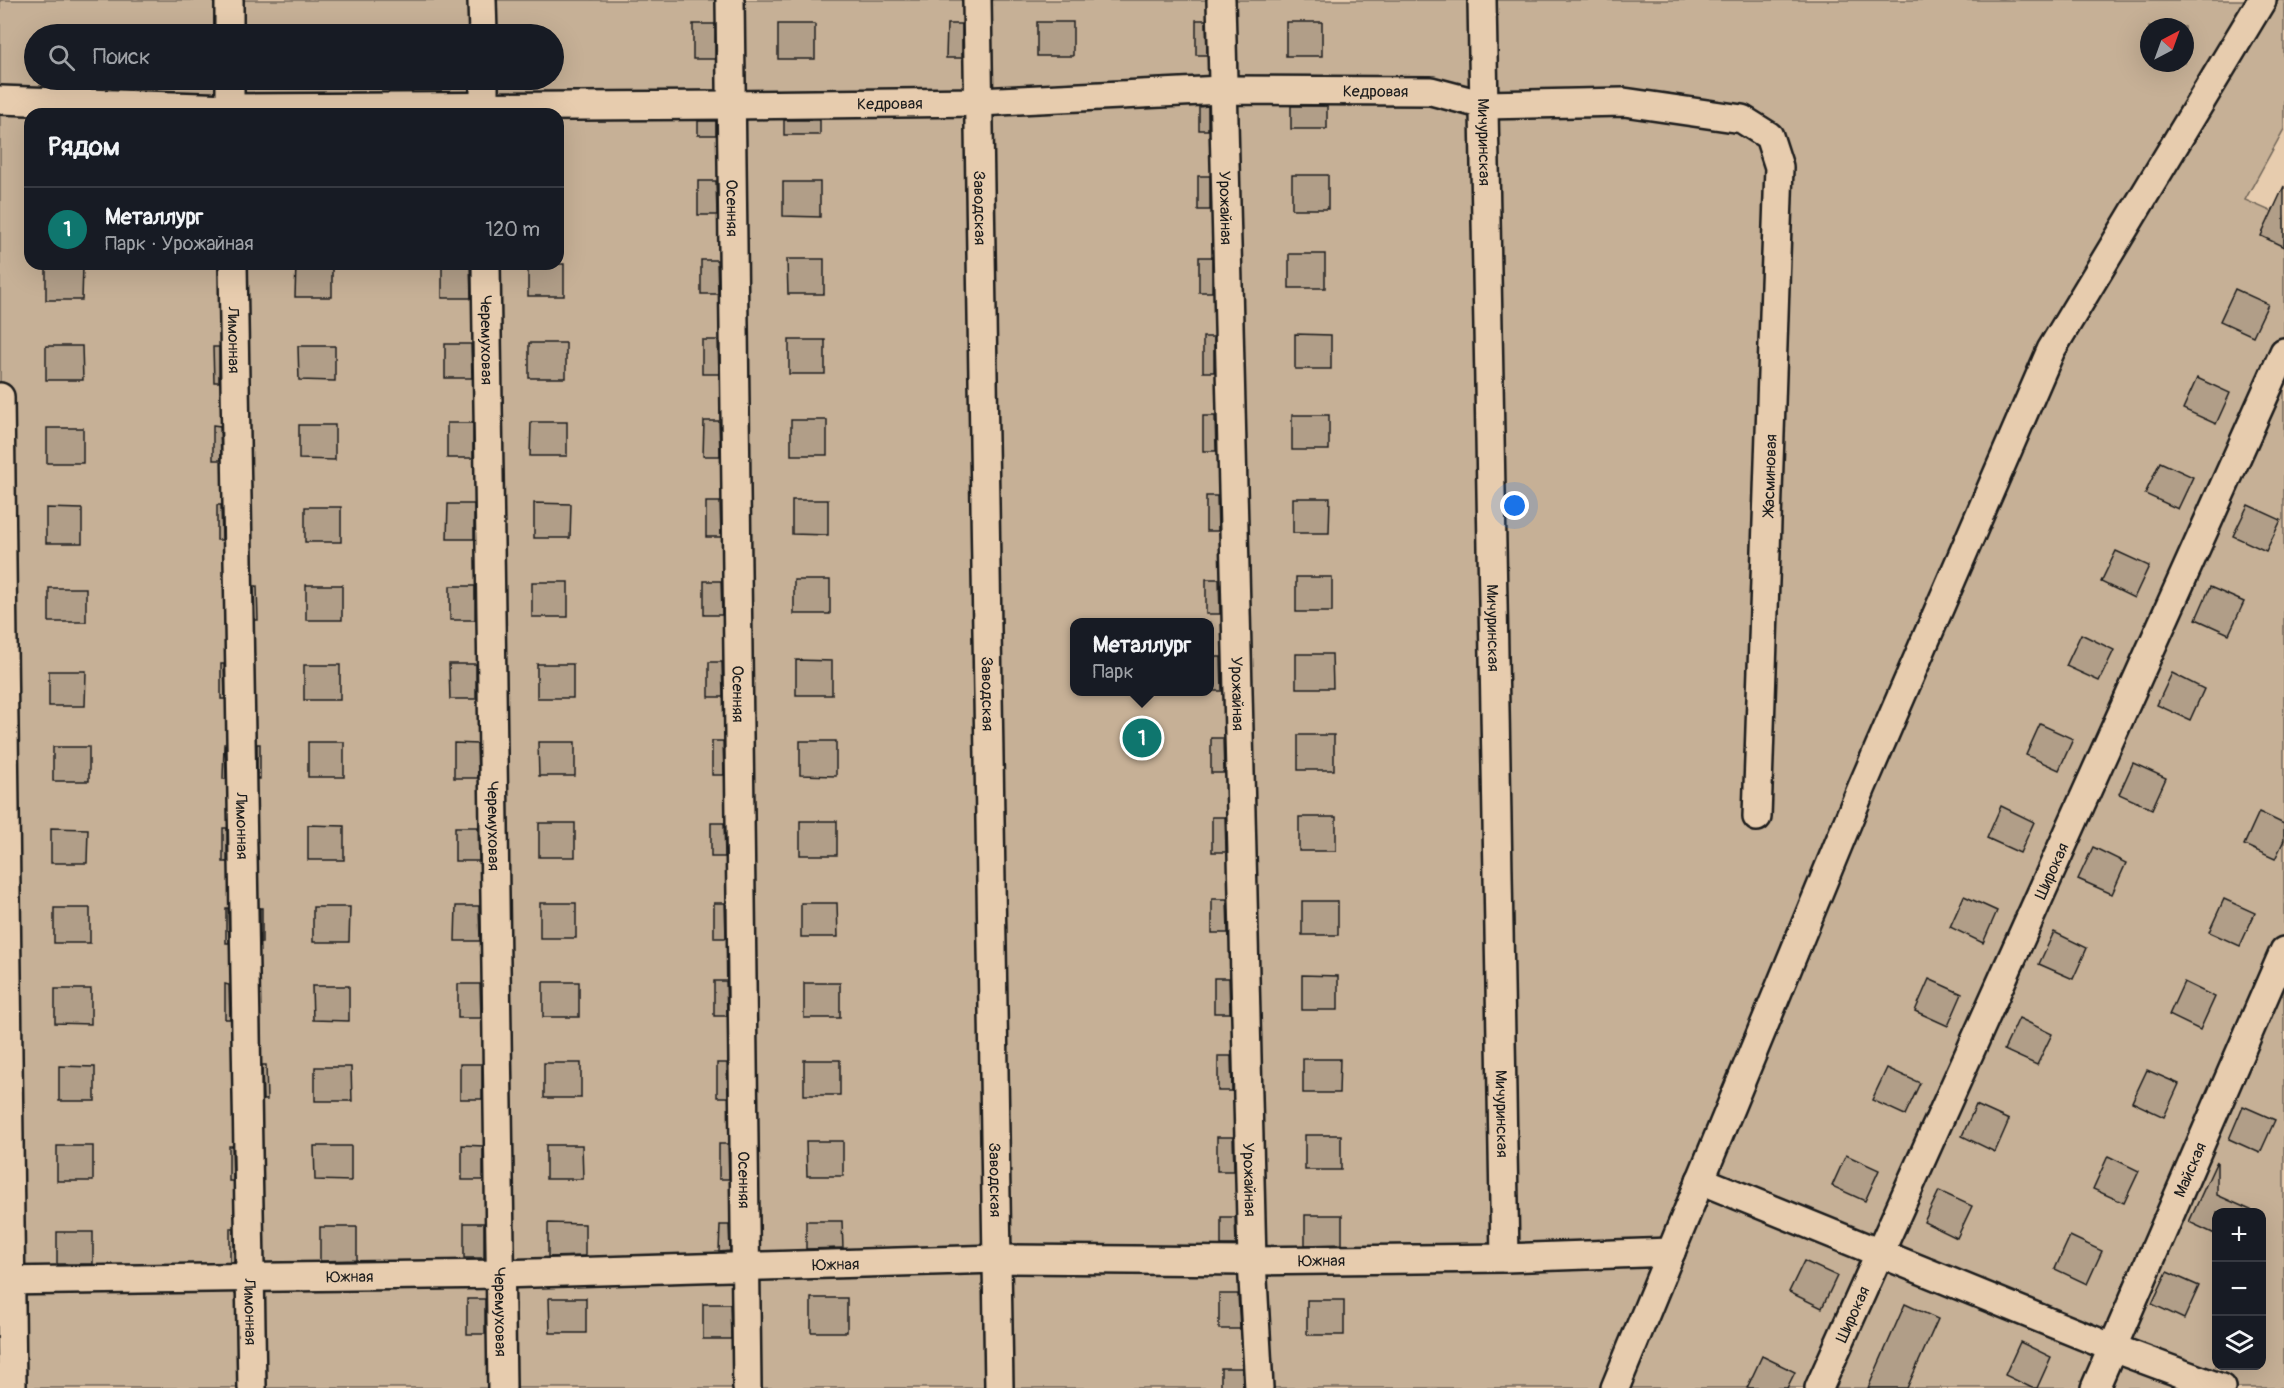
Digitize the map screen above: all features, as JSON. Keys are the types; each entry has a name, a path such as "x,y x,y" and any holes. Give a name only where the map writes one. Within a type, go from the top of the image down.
{"street":[{"path":"228,0 229,24"},
{"path":"482,0 483,24"},
{"name":"Осенняя","path":"730,0 747,1388"},
{"name":"Заводская","path":"977,0 999,1388"},
{"name":"Урожайная","path":"1221,0 1252,1261 1259,1388"},
{"name":"Мичуринская","path":"1482,0 1505,1257"},
{"path":"1615,1388 1862,787 2051,350 2262,0"},
{"path":"230,90 230,108"},
{"name":"Кедровая","path":"299,108 484,100 731,105 979,102 1222,90 1431,91 1484,105 1624,102 1742,119 1769,136"},
{"name":"Кедровая","path":"0,100 167,108"},
{"name":"Жасминовая","path":"1756,817 1779,167 1769,136"},
{"name":"Лимонная","path":"233,270 252,1388"},
{"name":"Черемуховая","path":"486,270 502,1388"},
{"name":"Широкая","path":"1819,1388 1878,1252 2284,352"},
{"path":"0,397 6,1281 12,1388"},
{"name":"Майская","path":"2095,1388 2284,951"},
{"path":"1700,1180 2114,1348 2221,1388"},
{"name":"Южная","path":"6,1281 501,1274 998,1259 1252,1261 1671,1252"}],"shaded area":[{"path":"0,0 2284,0 2284,129 2245,200 2284,217 2284,1388 0,1388"}],"building":[{"path":"1196,20 1206,20 1207,55 1196,55"},
{"path":"1037,22 1073,22 1073,56 1037,56"},
{"path":"1286,22 1322,22 1322,56 1286,56"},
{"path":"693,24 715,24 715,59 693,59"},
{"path":"778,24 815,24 815,59 778,59"},
{"path":"947,24 962,24 962,58 946,58"},
{"path":"1208,106 1208,130 1199,130 1199,107"},
{"path":"1291,106 1327,106 1327,129 1291,129"},
{"path":"784,120 820,120 820,135 784,135"},
{"path":"698,121 716,121 716,135 698,135"},
{"path":"1292,175 1328,175 1328,209 1292,209"},
{"path":"1198,176 1210,176 1210,210 1198,210"},
{"path":"698,181 716,181 717,215 698,215"},
{"path":"783,182 820,182 820,217 783,216"},
{"path":"2284,186 2284,247 2261,236"},
{"path":"1289,254 1325,254 1325,288 1289,288"},
{"path":"1199,257 1212,257 1212,292 1199,292"},
{"path":"787,259 824,259 824,294 788,294"},
{"path":"701,260 717,260 718,294 701,294"},
{"path":"46,270 83,270 82,300 46,300"},
{"path":"296,270 332,270 332,297 295,297"},
{"path":"442,270 470,270 471,298 442,298"},
{"path":"528,270 564,270 564,296 528,296"},
{"path":"2235,289 2268,304 2253,336 2220,321"},
{"path":"1295,334 1331,335 1331,369 1295,369"},
{"path":"1203,337 1214,337 1214,372 1203,372"},
{"path":"702,340 718,340 719,374 702,374"},
{"path":"789,340 825,340 825,374 789,374"},
{"path":"529,343 566,343 566,378 529,378"},
{"path":"445,344 471,344 472,378 445,378"},
{"path":"46,346 82,346 83,380 46,380"},
{"path":"298,346 335,346 335,381 299,380"},
{"path":"213,347 219,347 219,382 214,382"},
{"path":"2197,378 2230,393 2216,424 2183,409"},
{"path":"1292,415 1329,415 1329,450 1292,450"},
{"path":"1203,416 1215,416 1216,451 1203,451"},
{"path":"791,420 827,420 827,455 791,455"},
{"path":"704,421 719,421 720,456 703,456"},
{"path":"531,422 567,422 567,456 530,456"},
{"path":"447,423 473,423 473,458 447,458"},
{"path":"213,425 220,426 221,460 213,460"},
{"path":"299,425 335,425 335,460 299,459"},
{"path":"47,428 83,428 83,463 47,463"},
{"path":"2160,462 2193,477 2178,509 2145,494"},
{"path":"1206,496 1217,496 1218,531 1206,531"},
{"path":"1293,498 1330,498 1329,533 1293,533"},
{"path":"792,500 828,500 828,535 792,534"},
{"path":"706,502 720,502 721,537 706,537"},
{"path":"534,503 571,504 570,538 534,538"},
{"path":"448,504 474,504 474,539 447,539"},
{"path":"217,505 221,505 222,540 217,540"},
{"path":"2248,505 2281,520 2266,551 2233,536"},
{"path":"305,507 341,507 341,542 305,542"},
{"path":"46,508 82,509 82,543 46,543"},
{"path":"2116,551 2149,566 2134,598 2101,582"},
{"path":"1296,577 1332,577 1332,612 1296,612"},
{"path":"1206,579 1219,579 1220,614 1206,614"},
{"path":"794,580 830,580 830,614 794,614"},
{"path":"704,581 721,581 722,615 704,615"},
{"path":"532,582 568,582 568,617 532,617"},
{"path":"306,585 342,585 342,620 306,620"},
{"path":"254,586 257,586 258,620 255,620"},
{"path":"450,586 475,586 475,620 450,620"},
{"path":"2210,587 2244,602 2229,634 2196,619"},
{"path":"49,588 86,588 86,622 49,622"},
{"path":"2081,634 2114,650 2099,681 2066,666"},
{"path":"1296,654 1332,654 1333,688 1296,688"},
{"path":"1214,657 1221,657 1222,691 1214,691"},
{"path":"796,660 832,661 832,695 796,695"},
{"path":"709,662 722,662 723,697 709,697"},
{"path":"221,664 224,664 225,699 221,699"},
{"path":"449,664 476,664 476,699 450,699"},
{"path":"537,664 573,664 573,698 537,698"},
{"path":"304,665 340,665 340,700 304,700"},
{"path":"49,671 86,671 85,706 49,706"},
{"path":"2172,673 2204,689 2190,720 2157,705"},
{"path":"2040,724 2073,739 2059,770 2026,755"},
{"path":"1298,735 1334,735 1334,770 1298,770"},
{"path":"1211,738 1223,738 1224,773 1211,773"},
{"path":"712,741 723,741 724,775 712,775"},
{"path":"800,741 836,741 836,776 800,775"},
{"path":"308,742 344,742 344,777 308,777"},
{"path":"538,742 575,742 575,776 539,776"},
{"path":"454,743 477,744 478,778 454,778"},
{"path":"225,744 226,779 223,779"},
{"path":"257,744 260,744 260,779 257,779"},
{"path":"53,747 89,747 89,781 53,781"},
{"path":"2133,763 2166,778 2152,809 2119,794"},
{"path":"2001,806 2034,822 2020,853 1987,838"},
{"path":"2259,812 2284,824 2284,840 2275,859 2244,845"},
{"path":"1212,817 1225,817 1226,852 1212,852"},
{"path":"1299,817 1336,817 1336,851 1299,851"},
{"path":"800,821 837,821 837,855 800,855"},
{"path":"539,823 575,823 575,857 539,857"},
{"path":"711,823 724,823 725,857 711,857"},
{"path":"308,825 344,826 344,860 308,860"},
{"path":"455,827 478,827 479,861 455,861"},
{"path":"51,828 88,829 87,863 51,863"},
{"path":"223,828 227,828 227,862 223,862"},
{"path":"2093,847 2126,863 2112,894 2078,879"},
{"path":"1964,896 1997,911 1983,943 1950,927"},
{"path":"1212,899 1227,899 1228,933 1212,933"},
{"path":"2224,899 2255,913 2240,946 2209,932"},
{"path":"1302,901 1338,901 1338,935 1302,935"},
{"path":"540,903 576,903 576,938 540,938"},
{"path":"714,903 725,903 726,938 714,938"},
{"path":"801,903 837,903 838,937 801,937"},
{"path":"456,906 479,906 480,941 455,941"},
{"path":"313,907 350,907 349,942 313,942"},
{"path":"54,908 90,908 90,943 54,943"},
{"path":"226,908 228,908 229,943 226,943"},
{"path":"260,908 262,908 262,943 260,943"},
{"path":"2054,932 2087,948 2073,979 2039,964"},
{"path":"1302,975 1338,976 1338,1010 1302,1010"},
{"path":"1214,978 1229,978 1230,1013 1214,1013"},
{"path":"1929,979 1962,994 1948,1026 1915,1011"},
{"path":"714,981 726,981 727,1016 714,1016"},
{"path":"543,982 579,982 579,1017 543,1017"},
{"path":"2184,982 2215,997 2200,1030 2169,1015"},
{"path":"804,983 840,983 840,1018 804,1018"},
{"path":"225,984 229,985 230,1019 225,1019"},
{"path":"458,984 480,984 481,1018 458,1018"},
{"path":"312,986 349,986 349,1021 313,1020"},
{"path":"55,989 91,989 91,1024 55,1023"},
{"path":"2019,1018 2052,1034 2037,1065 2004,1050"},
{"path":"1218,1056 1231,1056 1232,1091 1218,1091"},
{"path":"1303,1059 1340,1059 1339,1093 1303,1093"},
{"path":"804,1060 840,1060 840,1095 804,1095"},
{"path":"544,1063 581,1063 581,1098 544,1098"},
{"path":"717,1063 727,1063 728,1097 717,1097"},
{"path":"460,1064 482,1064 482,1099 460,1099"},
{"path":"262,1065 266,1065 267,1100 263,1100"},
{"path":"59,1066 95,1067 95,1101 59,1101"},
{"path":"315,1067 351,1067 352,1101 315,1101"},
{"path":"1887,1068 1920,1083 1905,1115 1872,1100"},
{"path":"2147,1070 2179,1084 2164,1117 2132,1102"},
{"path":"1976,1105 2009,1120 1995,1152 1962,1136"},
{"path":"2243,1106 2275,1120 2260,1153 2229,1139"},
{"path":"1305,1135 1341,1135 1341,1170 1305,1170"},
{"path":"1217,1137 1233,1137 1234,1171 1217,1171"},
{"path":"806,1141 843,1141 843,1176 807,1176"},
{"path":"719,1144 728,1144 729,1179 719,1179"},
{"path":"462,1145 483,1146 483,1180 462,1180"},
{"path":"546,1145 582,1145 583,1179 546,1179"},
{"path":"57,1146 93,1146 93,1181 57,1181"},
{"path":"229,1146 232,1146 233,1181 229,1181"},
{"path":"314,1146 351,1146 351,1181 315,1180"},
{"path":"1846,1155 1879,1170 1865,1201 1832,1186"},
{"path":"2108,1156 2139,1171 2124,1203 2093,1189"},
{"path":"2217,1161 2217,1195 2246,1208 2212,1208 2212,1233 2189,1222"},
{"path":"1939,1191 1972,1206 1957,1238 1924,1222"},
{"path":"1305,1215 1342,1215 1342,1244 1305,1245"},
{"path":"1221,1217 1235,1217 1236,1245 1221,1245"},
{"path":"806,1221 842,1221 843,1248 806,1249"},
{"path":"464,1223 484,1223 484,1258 464,1258"},
{"path":"548,1223 585,1224 585,1256 548,1257"},
{"path":"720,1225 729,1225 730,1251 719,1252"},
{"path":"320,1227 357,1227 357,1260 320,1261"},
{"path":"230,1228 234,1228 234,1262 230,1262"},
{"path":"57,1232 93,1232 93,1264 57,1264"},
{"path":"2070,1236 2102,1251 2087,1284 2055,1269"},
{"path":"1804,1261 1837,1276 1822,1308 1789,1292"},
{"path":"2167,1272 2199,1286 2184,1319 2152,1304"},
{"path":"1219,1294 1238,1294 1240,1329 1219,1329"},
{"path":"549,1298 586,1298 586,1333 550,1333"},
{"path":"811,1298 847,1298 847,1332 811,1332"},
{"path":"467,1299 485,1299 485,1334 467,1334"},
{"path":"1307,1300 1344,1300 1344,1335 1307,1335"},
{"path":"703,1304 730,1304 731,1339 703,1339"},
{"path":"1905,1304 1938,1319 1907,1388 1868,1388"},
{"path":"2020,1342 2051,1357 2037,1388 2032,1388 2005,1375"},
{"path":"1762,1356 1795,1372 1787,1388 1747,1388"},
{"path":"1221,1368 1242,1368 1243,1388 1221,1388"}],"place":[{"name":"Металлург","path":"1142,738"}]}
